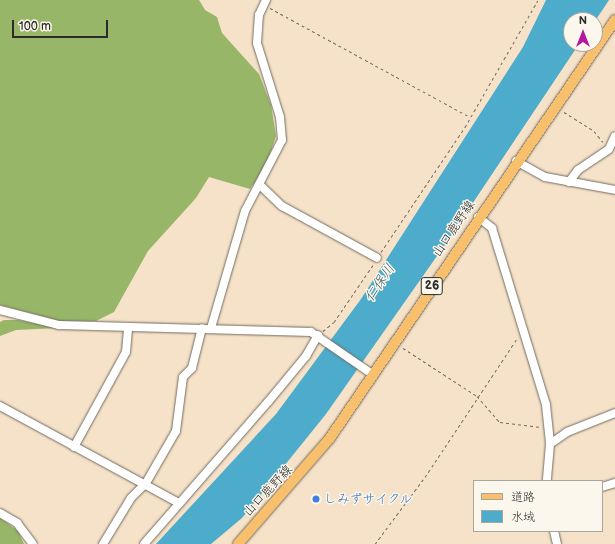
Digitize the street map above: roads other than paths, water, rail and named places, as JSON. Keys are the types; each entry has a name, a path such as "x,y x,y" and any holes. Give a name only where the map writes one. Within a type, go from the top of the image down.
{"main road":[{"name":"山口鹿野線","path":"238,544 313,460 369,371 395,342 516,161 615,20"}],"street":[{"path":"211,328 240,225 279,150 282,127 256,43 262,1"},
{"path":"569,182 578,170 609,149 615,136"},
{"path":"516,161 533,173 569,182 615,190"},
{"path":"261,186 282,206 377,258"},
{"path":"478,217 492,228 523,334 546,405 550,444 547,480"},
{"path":"0,310 59,326 301,330 319,336 369,371"},
{"path":"74,447 126,352 128,328"},
{"path":"103,544 131,498 146,483 176,431 183,377 192,368 202,328"},
{"path":"144,544 268,402 306,356 319,336"},
{"path":"0,406 74,447 146,483 179,503"},
{"path":"550,444 567,432 615,413"},
{"path":"603,487 615,483"},
{"path":"0,513 17,523 33,544"},
{"path":"554,532 557,544"}],"water":[{"name":"仁保川","path":"546,0 609,0 601,12 563,12 563,52 574,52 444,246 326,414 242,518 211,544 156,544 276,414 361,299 523,47"}],"place":[{"name":"しみずサイクル","path":"316,499"}]}
